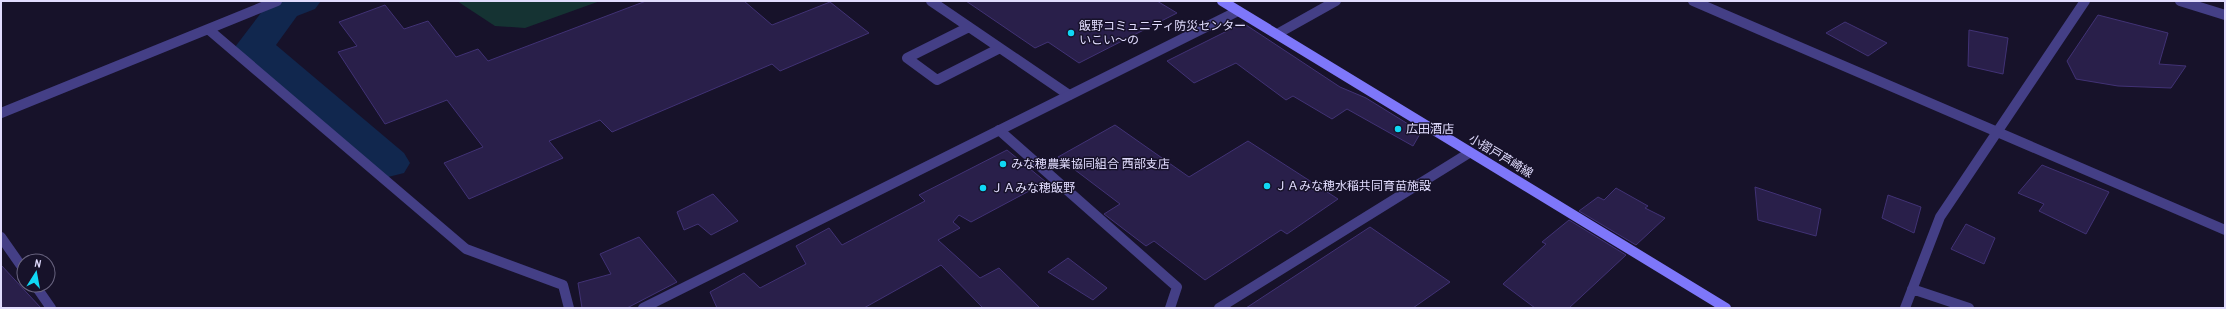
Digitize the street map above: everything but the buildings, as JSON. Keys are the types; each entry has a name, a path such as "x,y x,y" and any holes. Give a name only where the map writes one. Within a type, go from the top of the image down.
{"main road":[{"name":"小摺戸芦崎線","path":"1222,1 1469,153 1726,308"}],"street":[{"path":"1,113 277,1"},
{"path":"931,1 1069,95"},
{"path":"1277,34 1336,1"},
{"path":"1693,1 2225,230"},
{"path":"1905,308 1940,217 2085,1"},
{"path":"2180,1 2225,15"},
{"path":"643,308 1238,11"},
{"path":"969,27 907,58 937,80 1000,48"},
{"path":"208,29 466,250 563,285 569,308"},
{"path":"999,130 1177,287 1170,308"},
{"path":"1219,308 1469,153"},
{"path":"1,237 16,259"},
{"path":"1912,289 1969,308"},
{"path":"41,293 51,308"}],"green space":[{"path":"457,1 600,1 525,28 495,26"}],"waterway":[{"path":"302,1 284,8 255,47 388,163"}],"place":[{"name":"飯野コミュニティ防災センター いこい～の","path":"1071,33"},
{"name":"広田酒店","path":"1398,129"},
{"name":"みな穂農業協同組合 西部支店","path":"1003,164"},
{"name":"ＪＡみな穂水稲共同育苗施設","path":"1267,186"},
{"name":"ＪＡみな穂飯野","path":"983,188"}]}
